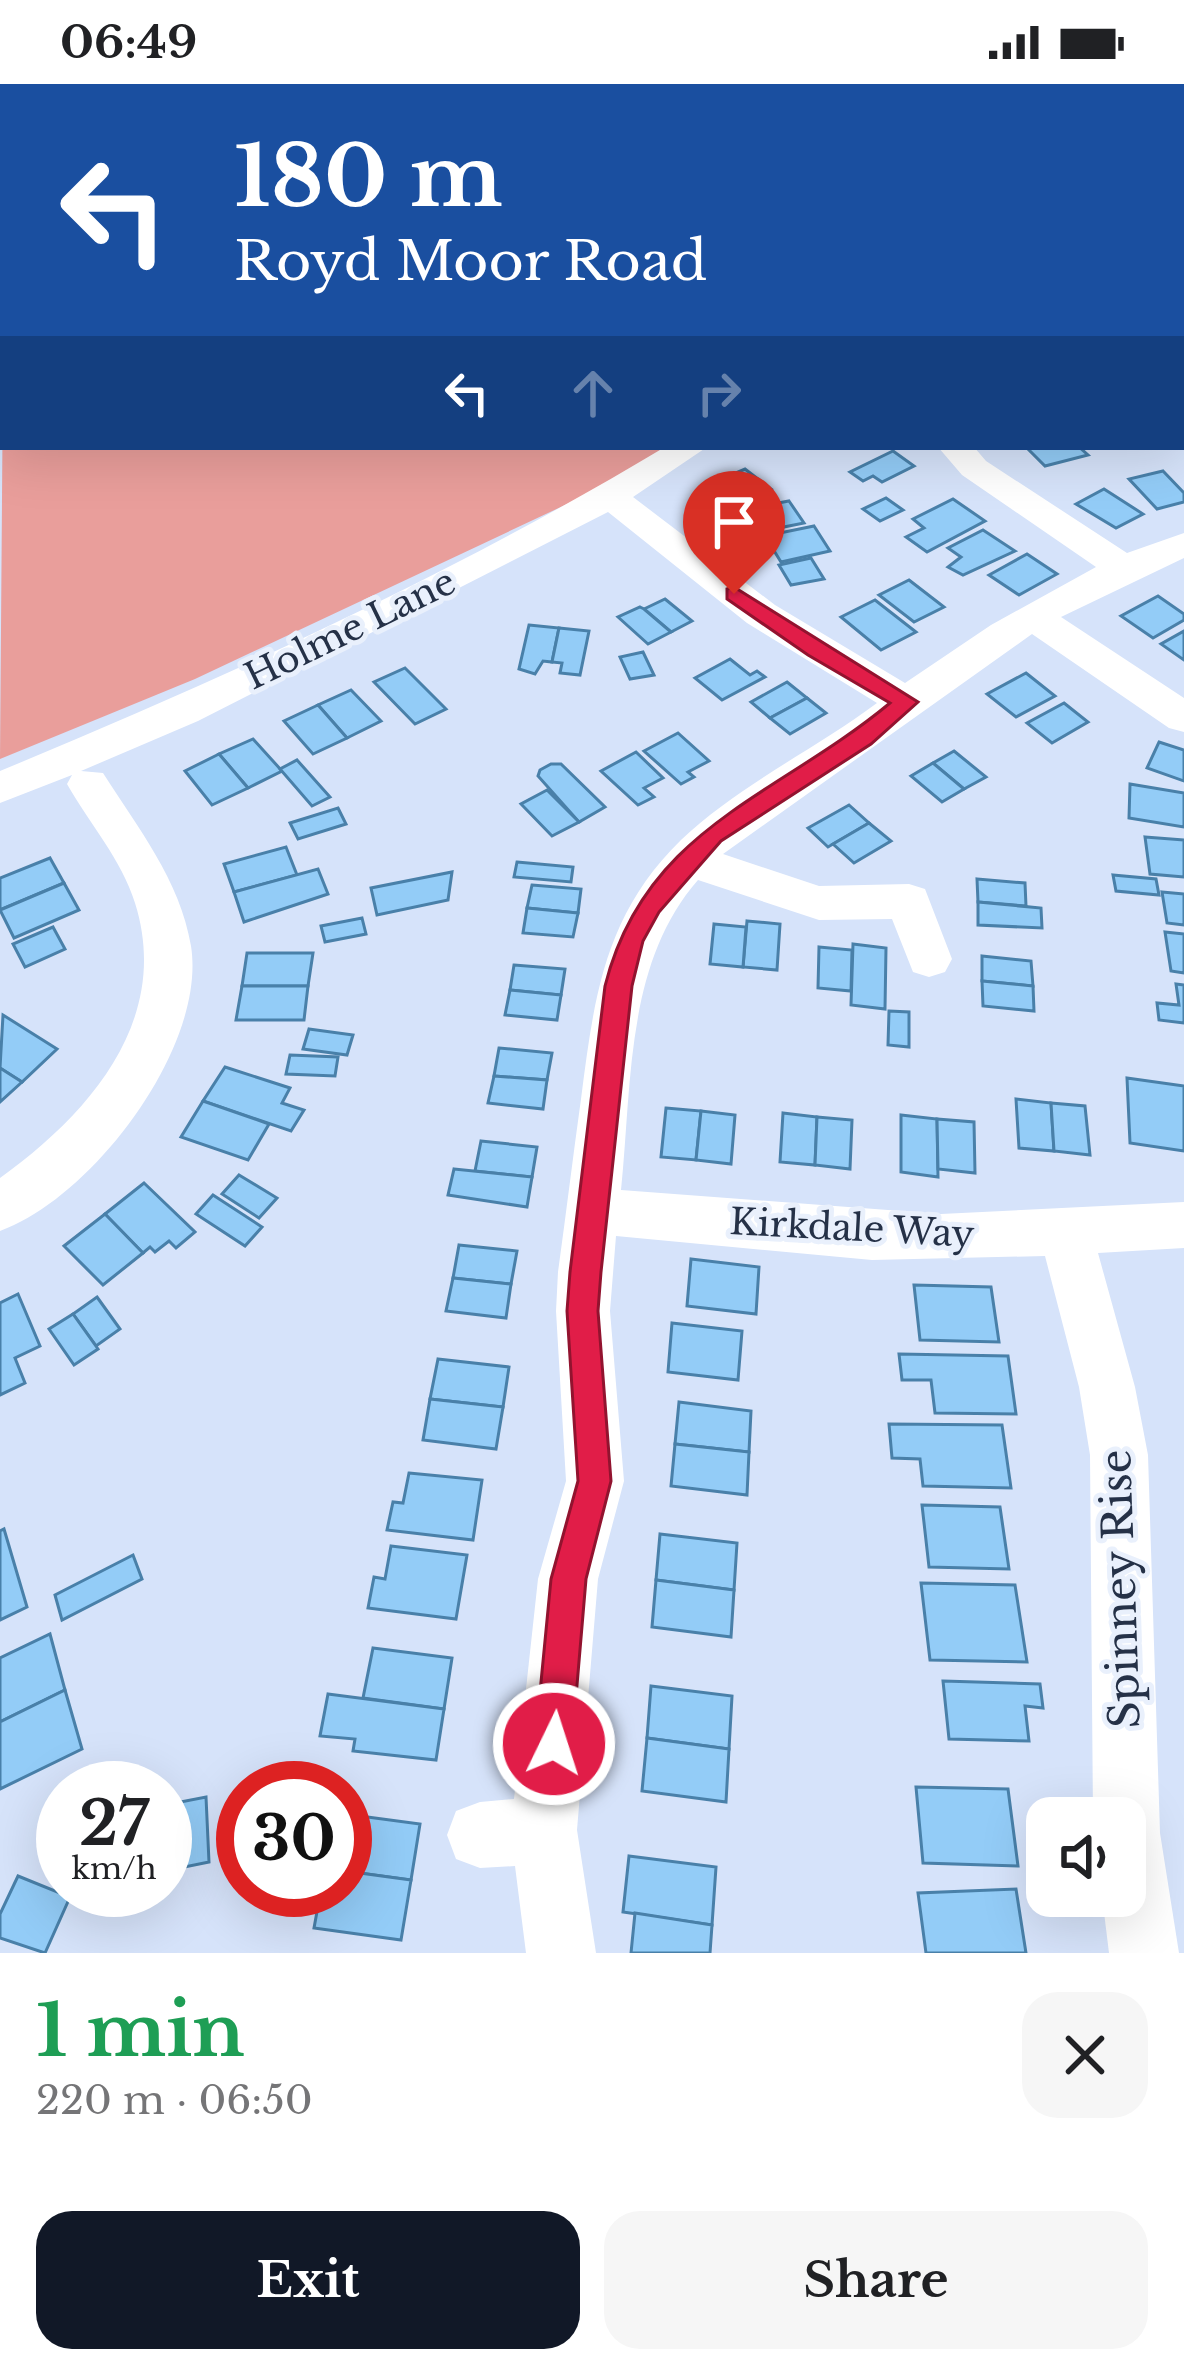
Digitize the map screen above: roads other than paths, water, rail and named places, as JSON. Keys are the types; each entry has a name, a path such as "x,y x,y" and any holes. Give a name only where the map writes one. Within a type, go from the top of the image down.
{"street":[{"name":"Holme Lane","path":"0,788 184,711 611,496 685,450"},
{"path":"928,481 964,457 1126,569"},
{"path":"611,496 761,614 906,702"},
{"path":"561,1953 512,1833 568,1579 595,1481 583,1311 619,986 630,941 650,905 688,860 741,812 863,739 964,659 1126,569 1184,545"},
{"path":"1034,617 1184,718"},
{"path":"0,1208 68,1157 95,1130 137,1071 162,1012 168,956 158,904 88,784"},
{"path":"688,860 819,903 911,889 929,958"},
{"name":"Kirkdale Way","path":"593,1211 941,1238 1184,1225"},
{"name":"Spinney Rise","path":"1064,1230 1107,1387 1119,1455 1127,1833 1144,1953"}]}
